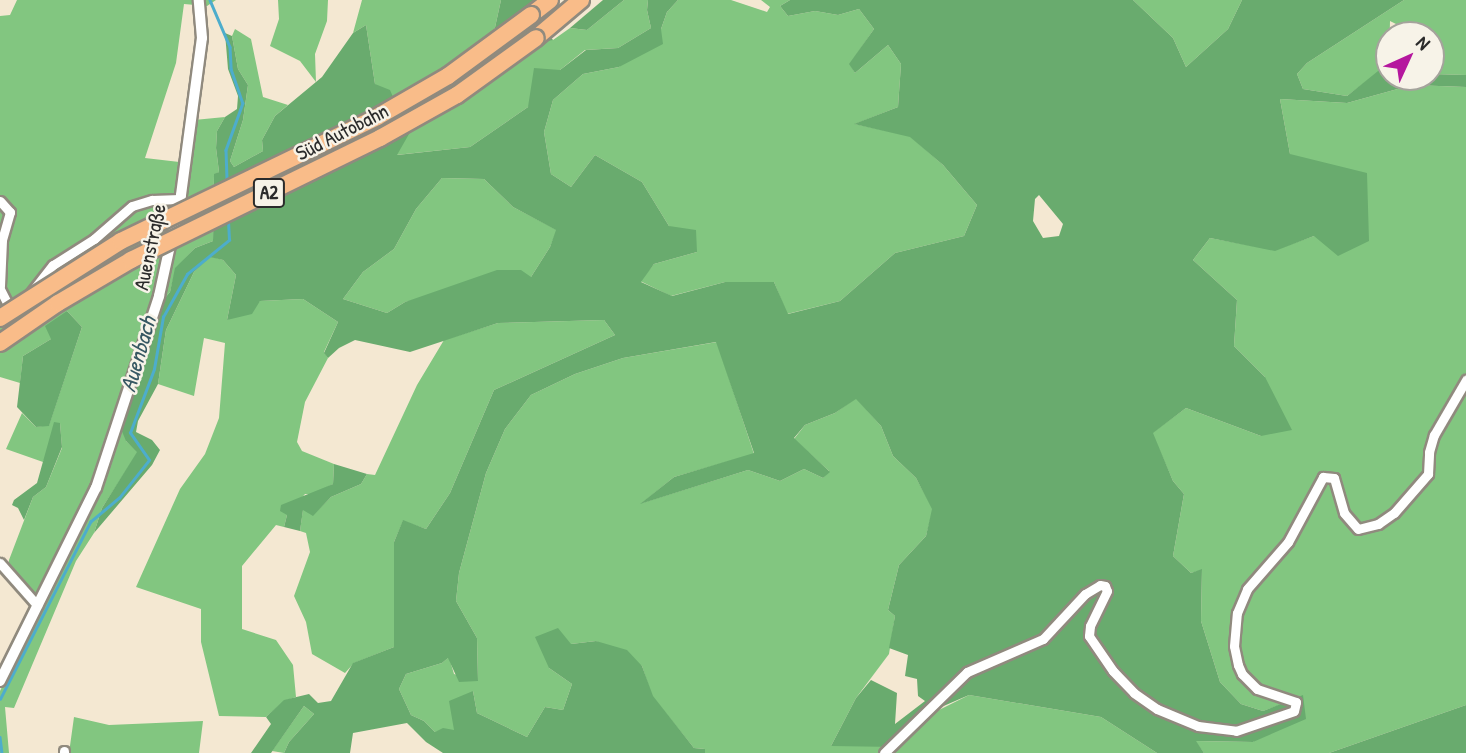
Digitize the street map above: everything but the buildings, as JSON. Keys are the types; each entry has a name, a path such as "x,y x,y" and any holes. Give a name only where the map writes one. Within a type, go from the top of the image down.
{"highway":[{"name":"Süd Autobahn","path":"4,312 121,241 377,117 449,76 550,0"},
{"name":"Süd Autobahn","path":"0,343 58,303 131,260 380,138 457,95 536,38 581,0"}],"street":[{"name":"Auenstraße","path":"0,681 96,488 159,296 180,199 202,38 199,0"},
{"path":"4,312 27,298 53,265 94,239 132,206 152,200 180,199"},
{"path":"0,201 10,212 2,240 0,287 4,312 0,327"},
{"path":"884,753 967,672 1043,639 1085,594 1100,585 1105,586 1107,591 1090,626 1089,636 1119,678 1157,709 1198,726 1236,731 1252,728 1295,710 1297,705 1294,700 1264,693 1242,674 1234,646 1237,613 1247,589 1288,541 1323,477 1334,478 1344,513 1358,529 1378,524 1394,513 1428,474 1429,452 1434,435 1466,380"},
{"path":"0,563 37,605"}],"green space":[{"path":"17,0 216,0 207,6 184,4 176,63 145,158 188,163 194,120 225,117 217,131 219,172 214,175 213,241 195,248 176,268 170,292 159,305 126,441 138,452 102,508 94,533 76,561 14,708 5,707 9,753 0,753 0,691 43,603 8,568 9,560 33,497 46,487 62,448 60,423 43,462 6,449 22,413 36,427 49,425 82,327 67,311 51,339 23,356 20,383 0,377 0,16 10,15"},
{"path":"278,0 328,0 327,21 315,54 316,82 300,61 270,46 279,19"},
{"path":"362,0 501,0 494,32 553,40 570,28 587,30 624,0 648,0 651,28 618,48 585,50 560,70 528,107 470,147 396,155 375,84 366,25 353,33"},
{"path":"501,0 536,0 527,8 553,40 506,48 494,32"},
{"path":"603,0 624,0 587,30 570,28"},
{"path":"648,0 678,0 667,12 661,29 663,44 619,67 583,74 553,100 544,132 551,174 571,187 595,155 642,182 669,226 696,230 697,252 654,264 641,282 672,296 725,282 774,282 788,314 840,301 895,253 964,236 977,205 943,165 910,137 854,124 898,107 901,64 888,45 855,73 849,64 874,29 859,9 838,15 815,11 788,16 780,6 790,0 1133,0 1173,38 1186,67 1228,29 1242,0 1404,0 1307,63 1297,74 1303,89 1347,96 1375,73 1375,91 1390,91 1347,103 1280,99 1290,154 1367,173 1369,241 1338,256 1314,236 1275,251 1210,238 1193,260 1237,300 1234,346 1265,377 1292,430 1261,436 1186,408 1153,433 1173,481 1184,494 1173,556 1191,573 1202,569 1201,621 1220,682 1241,704 1263,711 1303,695 1306,719 1253,742 1196,741 1204,753 1157,753 1101,717 969,695 939,708 896,747 831,746 856,698 871,680 897,693 895,724 925,701 918,696 917,679 905,676 908,655 889,648 895,616 888,610 899,565 926,536 932,509 916,478 893,456 881,426 856,399 835,413 805,425 794,438 830,472 823,478 804,469 780,481 748,470 640,504 674,477 754,453 716,342 623,358 575,374 531,395 505,429 486,473 459,573 456,601 477,638 478,681 459,682 448,658 442,663 406,674 399,689 411,715 424,721 435,732 443,728 454,730 449,701 473,691 477,713 527,737 545,707 563,710 572,684 549,668 535,637 558,628 571,644 596,641 627,650 642,666 653,696 694,748 705,749 705,753 443,753 426,742 407,723 353,733 350,753 284,753 289,742 314,714 304,706 271,753 251,753 271,724 266,717 284,700 309,694 318,703 331,701 353,663 394,647 394,542 403,520 426,529 450,493 494,390 615,335 604,320 498,323 410,352 355,340 339,348 328,358 324,353 338,322 303,299 260,301 252,314 227,320 236,275 223,260 210,257 194,272 166,330 158,384 138,421 136,432 152,440 160,450 152,465 94,533 102,508 137,452 126,441 121,429 159,305 170,292 175,268 195,248 213,241 214,174 219,172 217,131 225,117 237,109 238,96 228,69 225,33 232,36 238,69 248,85 243,120 230,161 234,167 263,151 262,140 275,116 322,77 353,33 366,25 375,84 390,90 409,134 397,155 470,147 528,107 534,68 560,70 586,50 618,48 651,28","holes":["442,178 484,179 513,207 556,230 550,247 531,277 521,270 497,270 405,302 387,313 343,299 363,272 394,249 416,209","1039,195 1063,224 1059,236 1043,238 1033,221 1035,199"]},
{"path":"678,0 731,0 767,12 770,7 761,0 790,0 780,6 788,16 815,11 838,15 859,9 874,29 850,64 855,73 888,45 901,64 898,107 855,124 910,136 943,165 977,205 964,236 895,253 840,301 787,314 774,282 725,282 671,296 640,281 654,264 697,252 669,226 642,182 595,155 571,187 551,174 544,132 553,100 583,74 619,67 661,29 667,12"},
{"path":"1133,0 1242,0 1228,29 1186,67 1173,38"},
{"path":"1404,0 1466,0 1466,75 1445,74 1445,21 1375,21 1375,75 1347,96 1303,89 1297,74 1307,63"},
{"path":"235,29 251,39 263,97 288,105 275,116 262,140 263,151 234,167 230,161 243,120 248,85 238,69 232,36"},
{"path":"1445,74 1466,75 1466,87 1445,86"},
{"path":"1445,86 1466,87 1466,705 1329,753 1204,753 1195,741 1253,742 1303,696 1263,711 1241,704 1220,682 1201,621 1202,570 1191,573 1173,556 1184,494 1173,481 1152,433 1186,408 1261,436 1265,377 1234,346 1237,300 1193,260 1210,238 1275,250 1314,236 1290,154 1280,99 1347,103 1390,91 1445,91"},
{"path":"442,178 484,179 513,207 557,230 550,247 531,277 405,302 387,313 343,299 363,272 394,249 416,209"},
{"path":"210,256 223,260 236,275 227,320 260,301 303,299 338,322 324,352 328,358 305,402 297,442 302,451 334,464 333,484 314,494 305,494 287,515 284,527 276,525 242,566 242,629 276,640 293,665 296,697 284,701 266,717 219,716 201,642 201,609 136,587 180,489 205,454 219,418 225,343 204,338 194,396 158,384 166,330 194,272"},
{"path":"67,311 82,327 49,426 36,427 17,407 23,356 51,339 45,326"},
{"path":"604,320 615,335 494,390 450,493 426,529 403,521 394,542 394,647 354,663 345,673 312,654 306,622 294,596 310,552 306,533 300,531 303,509 313,515 331,497 361,484 367,474 375,475 417,385 444,340 498,323"},
{"path":"717,342 754,454 674,477 642,503 748,470 780,481 804,469 823,478 829,471 794,439 805,425 835,413 856,398 881,426 893,456 916,478 933,509 926,536 899,565 888,610 895,616 889,654 856,698 831,746 929,715 969,695 1101,717 1157,753 705,753 705,749 694,748 652,696 642,666 596,641 571,644 549,668 572,684 563,710 545,707 527,737 477,713 473,691 455,730 435,732 424,721 411,715 399,689 406,674 442,663 449,657 454,674 478,681 477,638 456,601 459,573 486,473 505,429 531,395 575,374 623,358"},
{"path":"54,422 60,423 62,447 46,487 33,497 24,520 18,508 12,505 14,500 37,483"},
{"path":"334,464 367,474 361,484 331,497 313,516 303,510 300,531 284,527 287,515 280,511 281,505 333,484"},
{"path":"1466,705 1466,753 1329,753"},
{"path":"304,706 314,714 289,742 284,753 272,751"},
{"path":"74,717 109,725 203,721 199,753 69,753"}],"waterway":[{"name":"Auenbach","path":"210,0 230,47 231,69 243,103 226,150 227,183"},
{"name":"Auenbach","path":"0,699 90,522 119,498 149,460 130,433 154,369 163,317 187,274 229,240 228,218"},
{"name":"Auenbach","path":"0,737 2,753"}]}
